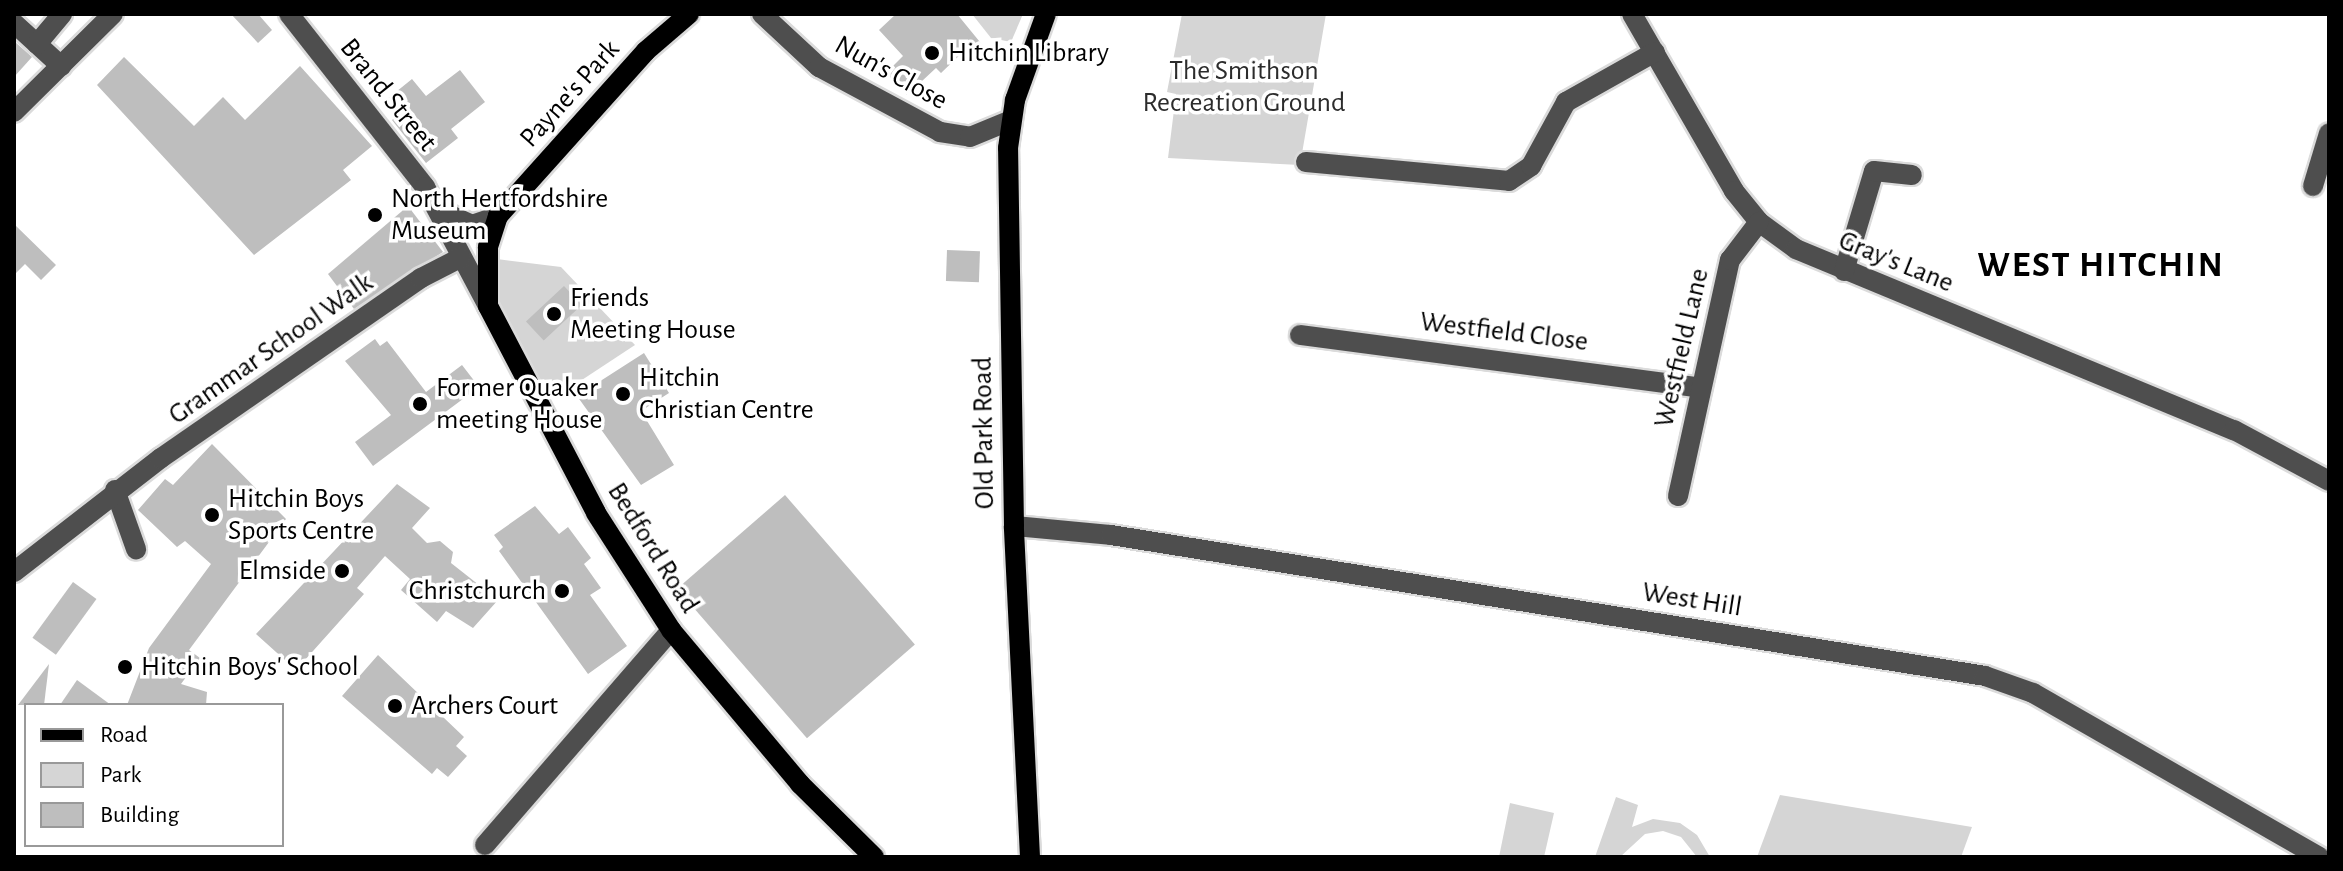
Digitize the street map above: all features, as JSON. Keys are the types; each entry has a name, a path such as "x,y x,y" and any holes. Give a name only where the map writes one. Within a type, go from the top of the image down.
{"main road":[{"name":"Payne's Park","path":"498,216 646,51 689,14"},
{"name":"Old Park Road","path":"1030,857 1014,526 1009,121 1046,14"},
{"name":"Bedford Road","path":"498,216 488,247 488,306 596,513 671,630 800,784 874,857"}],"street":[{"path":"37,44 62,14"},
{"path":"14,112 113,14"},
{"name":"Brand Street","path":"289,14 441,211 460,258 488,306"},
{"name":"Nun's Close","path":"762,14 819,67 940,132 970,137 1009,121"},
{"name":"Gray's Lane","path":"1632,14 1734,191 1759,222 1796,249 2234,430 2329,481"},
{"path":"14,23 61,66"},
{"path":"1306,162 1509,181 1538,157 1566,102 1655,52"},
{"path":"2313,186 2329,133"},
{"path":"1844,271 1874,171 1912,175"},
{"name":"Brand Street","path":"441,211 472,225"},
{"path":"460,258 459,241 472,225 498,216"},
{"name":"Westfield Lane","path":"1678,496 1730,260 1759,222"},
{"name":"Grammar School Walk","path":"14,572 115,490 421,278 460,258"},
{"name":"Westfield Close","path":"1300,335 1701,388"},
{"path":"115,490 136,549"},
{"name":"West Hill","path":"1014,526 1111,535 1985,676 2033,693 2319,857"},
{"path":"485,845 671,630"}],"green space":[{"path":"972,14 1023,14 1011,42 991,38"},
{"name":"The Smithson Recreation Ground","path":"1182,14 1326,14 1300,165 1168,158 1176,94 1167,92"},
{"path":"497,259 561,267 635,345 553,399 500,315 493,285"},
{"path":"1780,795 1972,827 1961,857 1757,857"},
{"path":"1616,797 1638,805 1632,827 1653,819 1680,823 1697,835 1710,857 1697,857 1681,837 1663,831 1645,834 1620,857 1595,857"},
{"path":"1510,803 1554,813 1544,857 1499,857"}],"building":[{"path":"231,14 258,14 272,30 258,43"},
{"name":"Hitchin Library","path":"896,14 957,14 984,47 971,59 964,51 941,73 936,68 907,95 886,73 903,56 879,30"},
{"path":"14,41 32,57 14,77"},
{"path":"124,57 194,126 223,97 245,120 300,66 372,146 343,170 351,180 254,255 97,85"},
{"path":"460,70 485,102 451,129 458,138 426,163 392,120 398,115 386,100 412,79 426,96"},
{"path":"408,206 443,252 354,309 328,274"},
{"path":"14,224 56,265 41,280 25,264 14,275"},
{"path":"947,250 980,251 979,282 946,281"},
{"name":"Friends Meeting House","path":"564,286 582,305 544,340 526,321"},
{"name":"Former Quaker meeting House","path":"375,339 380,346 387,341 426,392 462,365 479,387 373,466 355,442 391,415 345,361"},
{"path":"644,353 669,393 641,411 674,465 641,485 577,396"},
{"name":"Hitchin Boys Sports Centre","path":"212,444 286,519 189,650 200,658 181,684 207,692 206,703 128,703 149,648 211,564 185,541 177,547 138,510 165,479 173,485"},
{"name":"Elmside","path":"397,484 430,508 412,528 427,543 440,541 453,552 451,563 498,600 473,628 446,611 437,622 401,590 410,579 385,556 357,588 364,594 296,670 256,634"},
{"path":"785,495 915,644 807,738 677,589"},
{"name":"Christchurch","path":"535,506 559,534 568,527 591,558 584,564 601,588 590,595 627,646 588,674 499,551 503,547 494,535"},
{"path":"73,582 96,599 56,655 32,638"},
{"name":"Archers Court","path":"378,655 464,737 456,746 467,756 448,777 437,768 432,774 342,696"},
{"path":"49,664 44,703 18,705"},
{"path":"77,680 108,703 61,703"}],"place":[{"name":"Hitchin Library","path":"932,53"},
{"name":"North Hertfordshire Museum","path":"375,215"},
{"name":"Friends Meeting House","path":"554,314"},
{"name":"Hitchin Christian Centre","path":"623,394"},
{"name":"Former Quaker meeting House","path":"420,404"},
{"name":"Hitchin Boys Sports Centre","path":"212,515"},
{"name":"Elmside","path":"342,571"},
{"name":"Christchurch","path":"562,591"},
{"name":"Hitchin Boys' School","path":"125,667"},
{"name":"Archers Court","path":"395,706"}],"district":[{"name":"WEST HITCHIN","path":"2101,266"}]}
